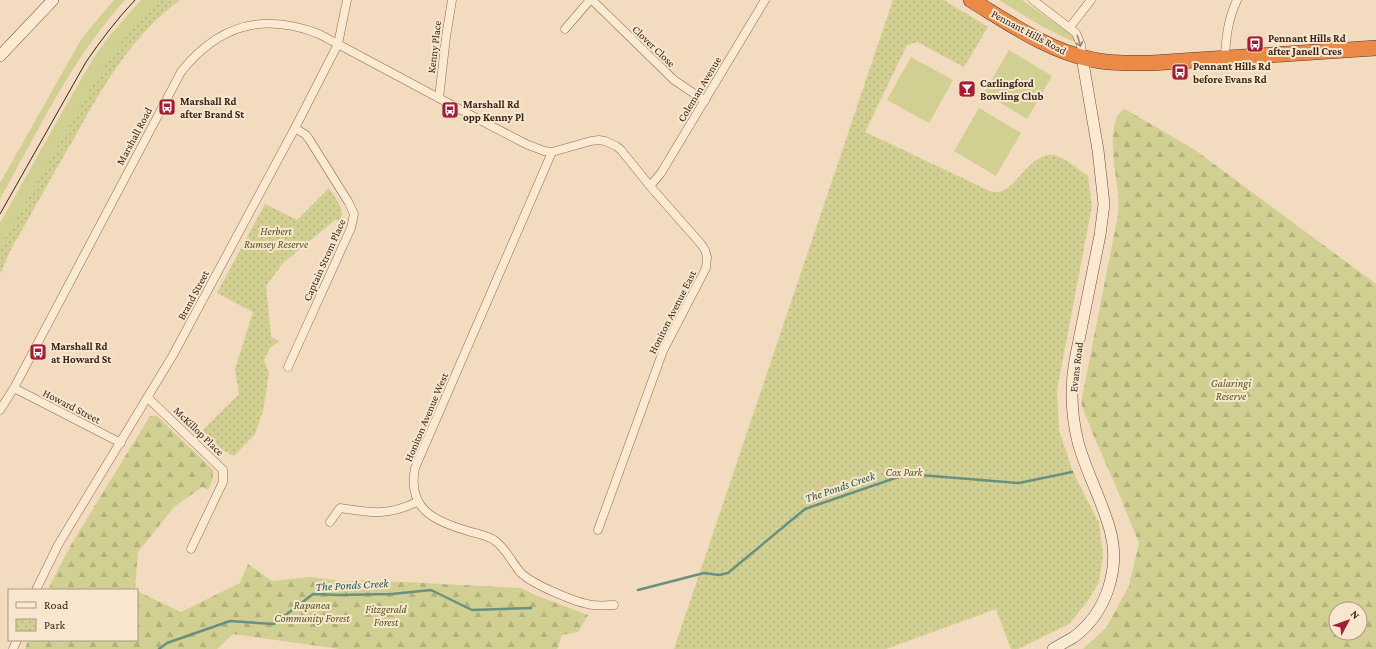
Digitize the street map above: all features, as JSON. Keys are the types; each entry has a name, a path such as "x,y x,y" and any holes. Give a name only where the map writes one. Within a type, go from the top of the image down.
{"highway":[{"name":"Pennant Hills Road","path":"971,0 1066,53 1095,61 1130,63 1376,48"}],"street":[{"path":"0,56 53,0"},
{"name":"Brand Street","path":"36,589 58,545 173,355 294,128 338,44 347,0"},
{"name":"Kenny Place","path":"439,98 452,0"},
{"name":"Clover Close","path":"565,29 591,0 674,80 705,102"},
{"name":"Coleman Avenue","path":"650,186 662,173 764,0"},
{"path":"1033,0 1076,33 1081,45 1082,58"},
{"path":"1070,27 1091,0"},
{"path":"1224,58 1230,16 1237,0"},
{"name":"Marshall Road","path":"0,410 14,388 181,72 190,60 211,41 222,35 244,26 259,24 287,24 303,28 338,44 526,144 544,151 552,152"},
{"name":"Evans Road","path":"1053,649 1075,636 1096,613 1109,586 1114,559 1111,531 1085,463 1078,442 1073,419 1072,379 1100,235 1104,204 1097,143 1082,58"},
{"name":"Captain Strom Place","path":"288,367 352,228 354,214 349,203 309,139 306,135 294,128"},
{"name":"Honiton Avenue East","path":"552,152 591,141 605,141 621,150 650,186 701,244 705,250 706,257 706,268 670,334 663,351 598,530"},
{"name":"Honiton Avenue West","path":"417,502 413,483 415,468 552,152"},
{"name":"Howard Street","path":"14,388 121,443"},
{"name":"McKillop Place","path":"148,398 223,470 223,482 191,549"},
{"path":"330,522 340,508 379,513 401,510 417,502 423,510 440,521 453,527 487,536 494,540 499,544 520,572 537,585 591,605 614,605"}],"green space":[{"path":"114,0 125,0 88,46 72,71 42,121 0,199 0,183 82,38"},
{"path":"141,0 160,0 143,17 94,82 0,247 0,223 65,107 93,59 110,35"},
{"path":"160,0 180,0 163,14 132,46 107,82 11,249 0,274 0,247 94,82 119,45"},
{"name":"Cox Park","path":"893,0 944,0 988,27 964,67 917,42 907,45 865,132 993,192 1000,192 1008,187 1034,162 1041,157 1049,155 1057,156 1065,160 1088,176 1092,206 1057,390 1059,430 1073,472 1099,523 1103,556 1099,582 1087,602 1069,624 1018,649 1011,649 996,609 886,649 674,649"},
{"path":"999,0 1022,0 1074,36 1075,41 1072,41 1043,27"},
{"path":"1009,50 1052,76 1027,119 984,93"},
{"path":"911,57 953,80 929,123 887,100"},
{"path":"979,108 1021,133 996,176 954,151"},
{"name":"Galaringi Reserve","path":"1125,109 1195,150 1376,284 1376,649 1083,649 1106,628 1129,586 1139,543 1081,403 1118,215 1118,196 1113,148 1115,124 1119,115"},
{"name":"Herbert Rumsey Reserve","path":"329,188 341,208 342,212 340,221 335,220 283,263 266,286 271,337 279,341 270,348 264,360 269,373 263,411 255,434 234,456 221,449 202,431 239,394 235,369 253,312 217,293 265,204 297,220"},
{"path":"150,416 157,416 213,470 213,478 208,490 202,487 174,507 138,552 135,589 48,589 72,543"},
{"path":"248,564 272,581 309,577 343,582 364,580 521,588 535,595 588,615 578,632 562,635 557,649 340,649 233,634 217,649 25,649 28,641 138,641 138,591 181,612 240,583"}],"waterway":[{"name":"The Ponds Creek","path":"638,590 704,573 719,575 728,573 805,509 907,474 1019,483 1072,472"},
{"name":"The Ponds Creek","path":"159,649 167,643 230,621 274,624 313,594 392,594 431,590 472,610 531,608"}],"tram line":[{"path":"0,214 86,62 109,30 135,0"}],"place":[{"name":"Pennant Hills Rd after Janell Cres","path":"1255,44"},
{"name":"Pennant Hills Rd before Evans Rd","path":"1180,72"},
{"name":"Carlingford Bowling Club","path":"967,89"},
{"name":"Marshall Rd after Brand St","path":"167,107"},
{"name":"Marshall Rd opp Kenny Pl","path":"450,110"},
{"name":"Marshall Rd at Howard St","path":"38,352"}],"park label":[{"name":"Rapanea Community Forest","path":"312,611"},
{"name":"Fitzgerald Forest","path":"386,615"}]}
